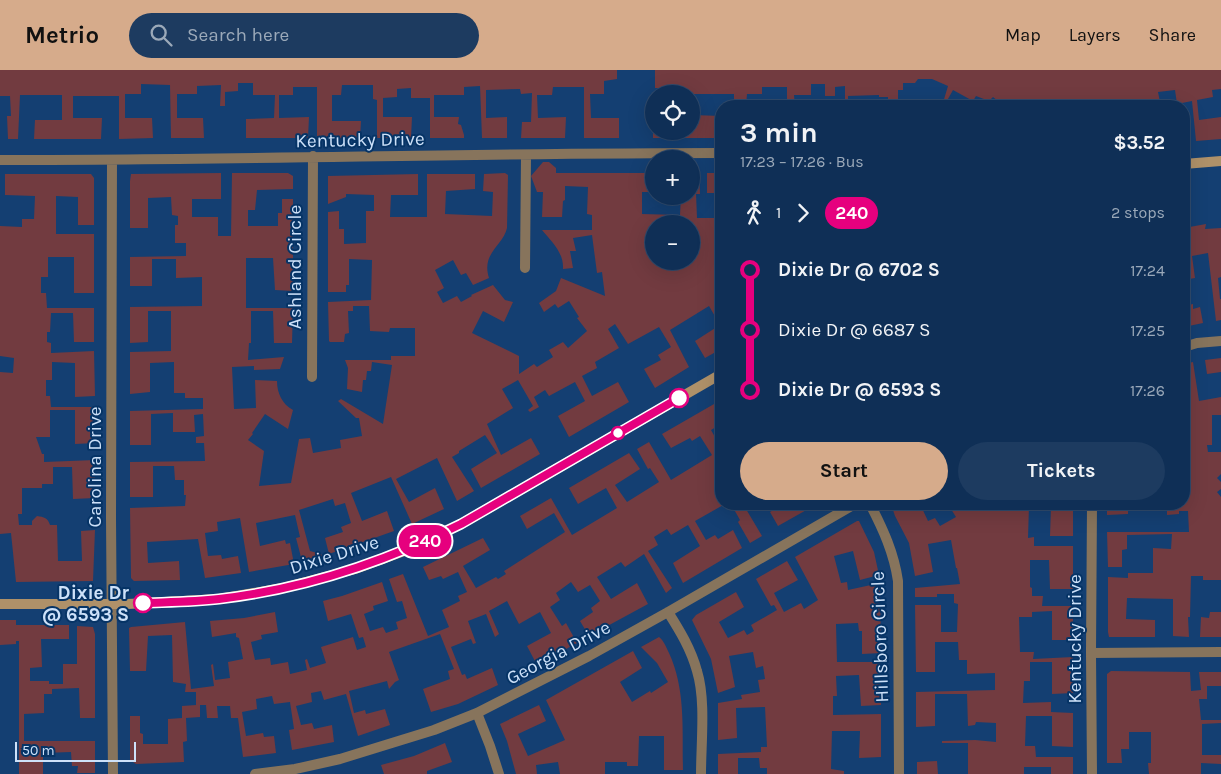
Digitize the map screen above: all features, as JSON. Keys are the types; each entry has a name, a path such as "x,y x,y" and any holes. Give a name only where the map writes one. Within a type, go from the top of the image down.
{"street":[{"name":"Kentucky Drive","path":"0,160 715,153"},
{"path":"525,268 526,155"},
{"name":"Ashland Circle","path":"312,377 313,156"},
{"name":"Carolina Drive","path":"112,160 111,604 113,774"},
{"path":"1190,163 1221,160"},
{"path":"1190,346 1221,342"},
{"name":"Dixie Drive","path":"0,604 111,604 192,601 246,595 331,576 378,561 468,520 715,377"},
{"name":"Georgia Drive","path":"255,774 295,772 434,730 477,713 564,670 845,510"},
{"name":"Hillsboro Circle","path":"873,510 888,540 896,566 898,581 899,774"},
{"name":"Kentucky Drive","path":"1092,510 1092,774"},
{"path":"668,612 689,646 698,672 702,697 702,774"},
{"path":"1091,653 1221,652"},
{"path":"477,713 490,746 498,774"}],"shaded area":[{"path":"0,70 617,70 617,79 604,81 604,94 590,94 591,118 619,118 619,138 584,138 584,87 553,87 552,95 537,95 538,118 566,117 565,138 521,138 522,122 531,122 532,93 521,94 520,89 486,90 486,118 507,117 507,138 482,138 480,86 464,87 464,95 434,95 434,117 459,117 458,124 461,125 464,138 430,138 430,98 411,98 411,88 397,89 397,97 383,98 383,117 412,117 411,138 377,138 377,100 373,99 373,85 342,85 341,95 332,95 332,121 361,121 360,138 317,138 317,87 293,87 293,95 279,95 279,118 309,117 308,138 246,138 246,119 274,118 275,95 253,95 253,83 238,83 238,91 225,92 225,106 220,106 221,85 197,86 197,94 177,94 177,118 203,118 204,138 171,138 170,85 141,84 141,94 125,94 125,118 152,118 153,138 119,139 119,96 73,96 73,118 102,118 101,139 34,139 35,120 62,120 62,95 20,95 18,139 8,139 7,116 11,116 10,96 0,96"},
{"path":"655,70 1221,70 1221,89 1212,90 1213,97 1197,100 1199,120 1221,117 1221,139 1196,141 1192,101 1176,100 1175,90 1158,92 1160,100 997,100 993,97 986,100 976,96 974,100 971,100 953,90 947,100 944,100 948,86 932,79 918,79 915,83 903,83 903,90 898,90 898,100 888,100 888,97 879,97 879,95 848,96 848,100 845,100 845,86 835,87 835,96 825,96 825,84 811,84 811,95 794,95 794,100 787,100 787,87 762,87 762,94 747,94 746,100 734,100 734,94 700,94 700,85 655,85"},
{"path":"700,115 715,116 715,138 700,138"},
{"path":"543,162 549,162 556,168 556,173 645,173 645,192 642,192 642,214 680,215 645,215 645,270 700,270 700,218 715,218 715,316 709,306 670,330 689,367 655,388 644,369 661,360 658,355 671,347 659,327 628,344 615,324 608,329 619,348 595,362 597,368 582,376 592,396 618,382 629,402 569,437 558,416 585,401 575,382 549,396 545,390 534,397 539,407 530,412 528,410 533,406 518,380 502,389 513,408 487,424 501,455 531,438 540,454 481,488 471,469 497,453 485,435 452,457 474,491 457,501 437,458 396,479 409,502 435,488 444,509 412,524 391,477 351,493 362,521 387,511 394,531 329,554 325,538 343,532 341,527 351,523 345,503 335,506 333,499 299,510 310,551 322,556 302,561 296,538 300,537 295,515 256,523 260,546 285,540 286,544 290,543 294,564 249,572 240,518 217,522 218,531 205,533 208,556 221,555 222,559 238,556 241,573 205,578 198,539 147,542 148,563 179,561 180,580 134,581 131,578 130,508 185,506 186,495 184,495 184,480 175,480 174,466 153,466 153,497 130,497 130,462 205,461 204,443 196,443 196,437 204,436 203,414 194,415 195,432 173,432 173,413 151,414 151,445 130,445 130,411 203,409 203,398 185,398 185,393 174,393 174,362 150,363 150,392 130,394 130,352 171,351 171,311 148,311 148,342 130,343 130,307 202,306 202,277 176,278 176,259 152,259 152,286 130,286 130,257 186,256 186,243 175,243 175,225 178,225 178,216 172,215 171,197 148,198 148,228 130,228 131,174 221,173 221,199 192,199 192,217 218,217 218,236 231,236 232,173 288,173 293,176 293,189 257,190 255,210 248,210 248,226 278,226 278,213 282,213 282,199 293,199 293,291 275,290 273,258 246,258 246,308 293,308 292,343 274,343 273,311 251,311 251,343 249,343 248,360 284,357 280,369 254,370 254,366 232,367 234,409 256,408 255,380 277,381 281,398 293,410 288,429 265,414 248,440 264,451 259,486 291,483 299,439 310,438 313,453 341,448 340,440 362,436 359,418 356,418 338,401 341,399 383,424 392,365 372,362 371,371 367,371 366,380 363,380 362,392 347,389 348,368 345,360 391,360 391,356 415,356 415,328 390,328 389,332 370,331 369,306 353,306 353,311 348,311 349,333 345,334 344,342 329,341 328,302 371,300 372,260 349,259 349,285 346,285 346,292 328,292 328,212 339,211 339,229 344,229 344,244 366,243 366,211 374,211 374,195 346,194 346,197 328,204 328,176 418,174 418,195 391,195 390,217 427,217 427,174 475,174 475,189 446,191 445,214 492,216 493,192 483,191 484,174 505,173 508,175 507,228 490,256 487,269 489,278 473,285 466,273 461,275 453,260 435,270 444,288 437,292 443,303 457,296 461,302 493,285 505,300 513,302 504,322 483,311 472,333 519,356 519,374 534,364 537,367 553,357 549,350 563,342 568,348 587,331 577,318 579,317 569,301 558,308 555,304 544,312 539,303 556,291 561,278 605,296 602,272 597,273 592,235 573,238 576,251 570,251 573,268 563,269 562,258 542,230 592,230 592,215 587,214 588,187 565,186 562,217 542,217 543,192 537,192 531,176"},
{"path":"707,173 715,173 715,193 707,193"},
{"path":"5,174 91,174 94,178 94,225 78,225 78,197 56,196 56,234 94,234 94,293 74,293 74,257 48,257 48,277 41,277 41,293 46,293 47,308 94,308 94,342 74,342 73,313 51,313 50,332 47,332 47,342 51,343 51,353 94,351 95,396 75,397 75,363 52,362 52,380 46,380 46,396 50,396 51,407 95,407 95,443 75,444 75,410 50,410 50,437 36,437 42,454 44,454 44,462 95,460 95,498 73,499 72,467 53,467 53,484 42,484 42,488 22,488 22,514 18,514 19,525 32,525 32,521 37,516 45,518 50,525 57,525 58,561 82,561 81,531 95,530 93,581 16,582 11,533 0,534 0,372 13,373 14,358 0,356 0,226 22,227 22,219 34,219 35,196 5,195"},
{"path":"681,205 696,205 697,215 680,215"},
{"path":"1206,224 1205,229 1221,228 1221,277 1218,278 1221,320 1216,321 1208,253 1192,256 1195,278 1190,279 1190,227"},
{"path":"1193,304 1193,309 1200,307 1203,323 1190,326 1190,305"},
{"path":"715,328 715,352 705,358 695,341"},
{"path":"1221,358 1221,372 1207,374 1205,360"},
{"path":"1193,362 1199,401 1221,397 1221,415 1212,415 1212,445 1207,445 1208,452 1221,452 1221,474 1217,478 1221,482 1221,489 1217,492 1221,497 1221,580 1203,580 1203,576 1191,576 1190,617 1188,617 1189,637 1173,636 1173,599 1127,598 1126,619 1155,620 1155,637 1109,637 1108,577 1128,578 1128,573 1153,573 1153,548 1171,549 1172,534 1127,535 1127,549 1122,550 1122,567 1108,567 1107,532 1189,532 1188,511 1179,511 1179,514 1167,515 1167,510 1190,510 1190,363"},
{"path":"715,403 715,428 711,430 715,437 715,510 695,521 706,540 715,535 718,539 733,530 742,548 683,583 673,563 700,546 688,525 671,535 667,529 654,537 658,545 648,551 672,588 666,593 644,554 625,567 621,562 597,577 611,599 637,583 648,604 589,636 580,621 593,612 591,608 600,601 590,585 578,592 571,582 556,593 560,600 550,607 562,626 566,623 577,643 537,665 527,646 551,633 540,612 519,624 507,601 489,611 499,634 495,637 486,614 468,621 476,643 473,644 471,639 451,647 462,675 465,674 467,679 492,668 498,685 458,704 431,712 423,689 450,679 448,671 454,669 440,634 389,652 399,680 389,689 387,681 349,691 354,713 365,710 366,714 385,709 390,725 358,736 346,694 324,700 321,691 311,693 312,702 296,706 301,725 312,723 314,729 332,725 334,742 292,750 289,730 294,729 290,702 274,704 272,696 256,699 257,709 242,712 246,736 263,733 264,737 274,736 276,753 243,757 238,718 231,718 230,706 217,706 218,718 207,718 206,705 200,705 200,717 186,718 187,741 183,742 184,762 136,764 130,760 130,716 140,716 140,733 143,734 143,744 168,744 168,719 182,718 182,706 196,705 196,692 185,692 186,684 173,682 172,635 148,636 146,671 130,671 129,628 185,622 191,689 214,686 211,665 213,664 215,680 230,678 228,662 243,659 239,638 236,637 236,633 212,637 210,621 244,618 275,612 278,632 261,635 262,639 251,642 255,660 270,658 271,665 288,662 290,674 307,670 305,660 307,659 310,668 326,663 321,647 353,637 357,650 366,647 363,637 359,638 351,614 328,621 323,601 382,582 388,601 373,606 374,610 364,614 370,631 383,627 386,633 398,629 396,622 407,618 402,601 397,602 389,579 403,574 428,636 449,627 442,610 460,601 458,596 467,592 458,572 443,579 441,576 429,580 423,567 483,538 490,550 463,566 476,588 496,577 498,579 506,574 504,571 565,532 554,513 527,529 520,516 551,498 572,535 617,508 606,488 578,504 569,488 629,453 640,469 615,485 627,502 659,482 650,468 648,469 637,449 649,442 671,480 712,455 700,436 692,441 690,438 671,448 662,434"},
{"path":"734,510 747,510 762,536 750,543 738,522 740,520"},
{"path":"773,510 806,510 778,526 770,512"},
{"path":"893,510 923,510 928,521 935,518 940,526 956,517 952,510 1029,510 1028,538 1034,537 1034,546 1073,546 1073,589 1050,589 1049,560 1030,560 1030,587 1032,588 1032,596 1043,596 1042,606 1073,606 1073,640 1052,640 1052,611 1032,612 1032,617 1019,617 1020,652 1034,652 1033,659 1073,657 1073,693 1052,694 1052,662 1030,662 1030,681 1024,681 1023,703 1051,702 1051,712 1073,713 1073,747 1052,746 1052,716 1026,716 1025,746 1035,746 1036,757 1073,757 1073,774 1051,774 1051,767 1024,767 1024,774 968,774 968,743 942,743 942,741 975,740 996,742 996,723 976,722 975,725 968,726 967,694 935,694 935,726 916,727 916,692 995,690 995,673 967,674 967,660 959,660 958,642 935,642 935,672 916,672 915,605 941,605 941,632 957,632 958,604 954,603 954,594 937,594 937,597 915,597 915,588 960,584 951,540 928,544 933,572 915,576 909,543"},
{"path":"1051,510 1073,510 1073,536 1050,536"},
{"path":"1107,510 1128,510 1128,514 1107,515"},
{"path":"859,521 874,552 879,575 860,580 853,551 834,556 841,583 847,582 848,590 880,583 881,653 862,654 862,631 859,631 858,623 836,624 837,662 881,662 881,705 861,706 859,675 836,676 837,696 833,696 833,715 881,714 881,757 859,758 860,731 832,731 831,769 844,771 844,774 767,774 767,768 760,768 759,758 738,758 738,774 718,774 718,754 761,752 761,747 767,747 765,707 736,708 737,738 718,740 718,703 742,699 741,695 760,692 758,680 765,679 763,666 756,668 753,652 729,656 735,687 718,693 711,659 692,620 696,615 736,592 744,607 719,622 728,638 744,630 747,635 754,631 751,625 777,610 774,605 771,606 756,579 787,561 798,580 774,593 784,612 801,603 804,609 818,600 795,557"},
{"path":"1210,612 1221,612 1221,637 1200,637 1201,617 1209,618"},
{"path":"0,620 16,620 16,625 69,625 69,639 41,639 42,667 30,668 30,681 49,681 49,684 63,684 63,664 77,664 77,626 93,627 95,634 95,718 80,718 79,688 52,689 52,694 44,694 44,713 24,714 24,741 95,741 95,773 77,773 78,766 72,766 71,752 43,753 43,774 19,774 19,641 16,641 16,644 0,645"},
{"path":"659,637 664,642 669,653 681,696 683,770 664,770 664,736 639,736 638,766 627,766 627,762 605,762 605,774 560,774 558,762 536,765 537,774 516,774 500,724 539,705 546,721 518,734 528,756 565,740 546,700 633,651 642,668 620,682 632,702 650,691 651,693 668,682 657,663 641,647"},
{"path":"1111,671 1190,672 1191,691 1201,690 1199,672 1221,672 1221,686 1207,686 1207,699 1199,699 1201,720 1221,720 1221,723 1202,724 1202,755 1221,755 1221,764 1201,763 1201,774 1149,774 1148,763 1151,763 1151,732 1129,732 1129,749 1121,749 1122,763 1107,763 1107,674"},
{"path":"445,743 452,762 427,771 427,774 384,774 381,765 414,756"},
{"path":"937,761 938,774 917,774 917,762"}],"bus line":[{"name":"240","path":"143,603 219,599 246,595 331,576 378,561 461,524 679,398"}],"place":[{"name":"Dixie Dr @ 6593 S","path":"143,603"}]}
